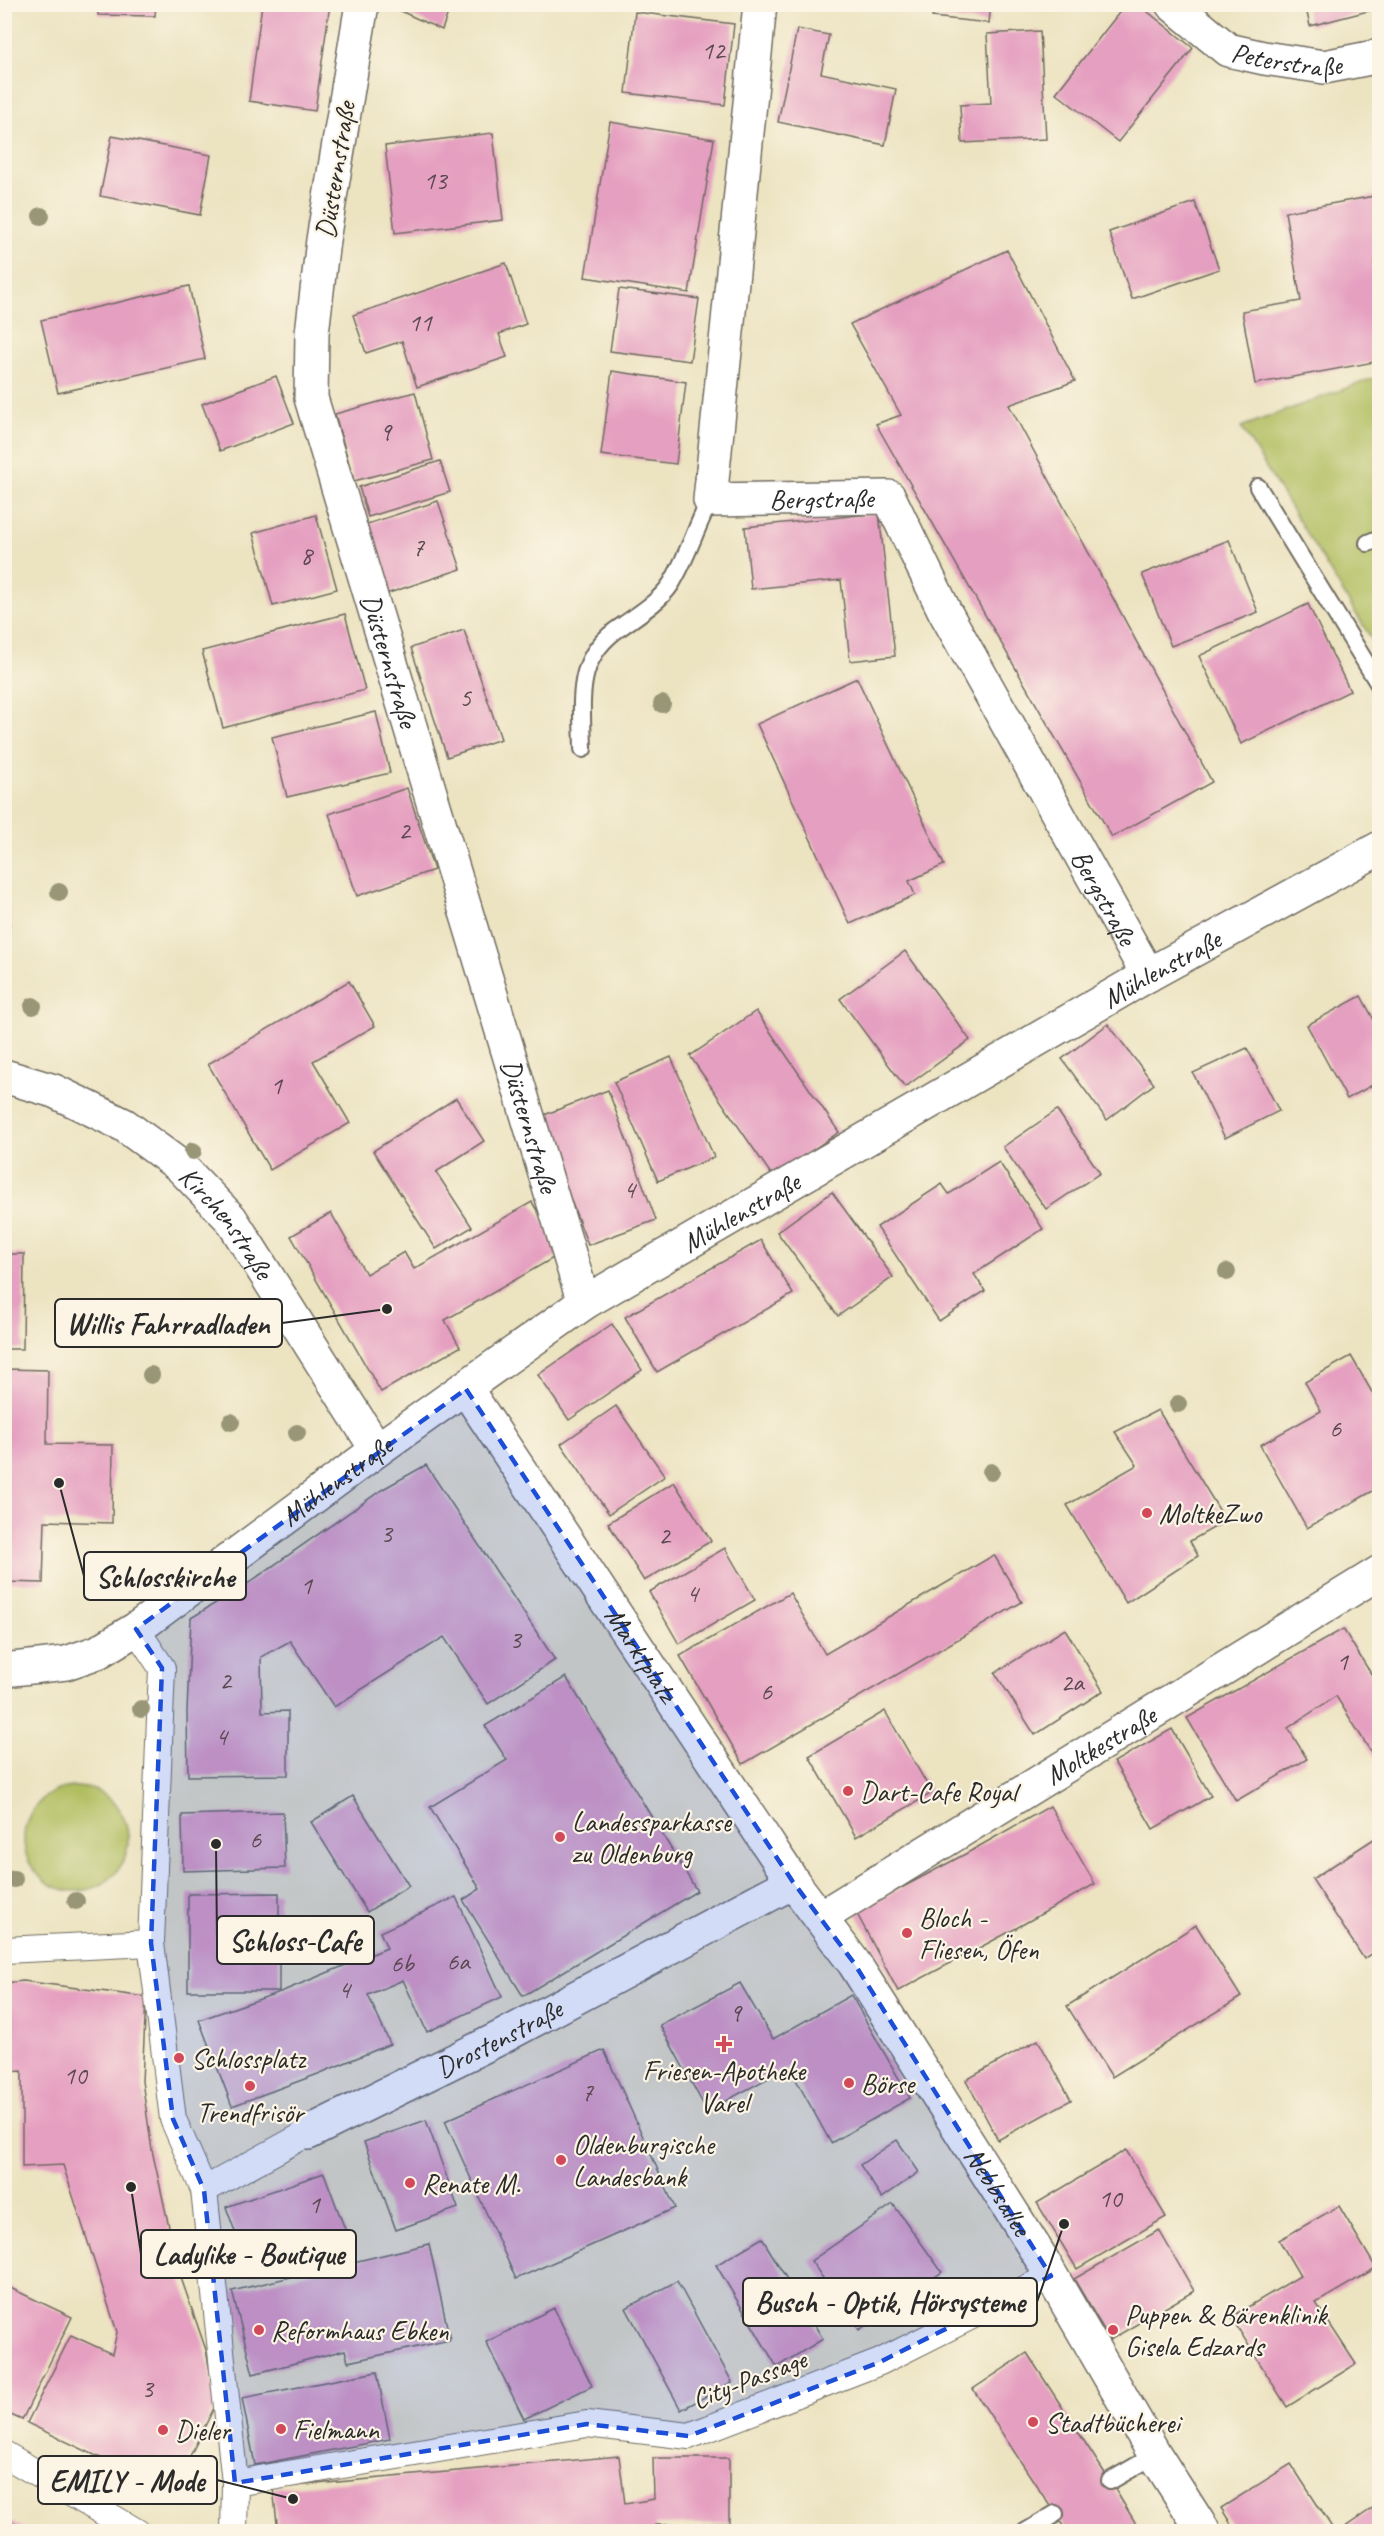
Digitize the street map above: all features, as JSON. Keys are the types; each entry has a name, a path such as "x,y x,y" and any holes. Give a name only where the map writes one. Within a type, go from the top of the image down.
{"street":[{"name":"Düsternstraße","path":"362,4 323,240 312,333 311,398 584,1304"},
{"path":"710,500 760,4"},
{"name":"Peterstraße","path":"1172,4 1228,50 1324,67 1380,56"},
{"name":"Bergstraße","path":"710,500 889,497 945,612 1148,975"},
{"name":"Mühlenstraße","path":"136,1629 377,1450 584,1304 1148,975 1380,848"},
{"name":"Kirchenstraße","path":"4,1076 54,1091 124,1125 180,1166 231,1219 377,1450"},
{"name":"Marktplatz","path":"466,1389 793,1882 821,1917"},
{"name":"Moltkestraße","path":"821,1917 1376,1582"},
{"path":"4,1670 66,1663 98,1652 136,1629 162,1668 152,1943 173,2119 204,2190 235,2483 234,2532"},
{"name":"Drostenstraße","path":"204,2190 308,2133 498,2039 793,1882"},
{"name":"Nebbsallee","path":"821,1917 854,1963 1051,2276 1155,2455 1204,2532"},
{"path":"4,1950 152,1943"},
{"name":"City-Passage","path":"235,2483 587,2424 689,2436 880,2362 1051,2276"},
{"path":"4,2454 137,2532"}],"lane":[{"path":"1258,487 1380,686"},
{"path":"583,749 582,691 586,666 593,652 607,635 657,600 670,584 710,500"},
{"path":"1110,2481 1155,2455"},
{"path":"1025,2532 1055,2514"}],"highlighted area":[{"path":"466,1389 793,1882 854,1963 1051,2276 880,2362 689,2436 587,2424 235,2483 204,2190 173,2119 151,1943 162,1668 136,1629"}],"green space":[{"path":"1379,376 1379,651 1241,427"},
{"path":"76,1787 96,1791 113,1802 124,1819 128,1839 124,1859 113,1876 96,1887 76,1891 56,1887 39,1876 28,1859 24,1839 28,1819 39,1802 56,1791"}],"building":[{"path":"98,4 156,4 155,16 98,15"},
{"path":"262,4 330,4 315,111 249,101"},
{"path":"385,4 451,4 442,30"},
{"path":"933,4 991,4 989,23 932,17"},
{"path":"1126,4 1138,4 1193,48 1118,142 1056,93"},
{"path":"1305,4 1380,4 1380,8 1310,26"},
{"path":"635,12 734,24 725,105 626,93"},
{"path":"797,29 829,35 821,73 896,89 885,145 778,122"},
{"path":"1040,31 1046,139 962,143 960,105 991,103 987,34"},
{"path":"610,122 714,139 689,293 585,277"},
{"path":"493,133 503,220 395,233 385,146"},
{"path":"112,136 211,155 200,215 100,196"},
{"path":"1380,195 1380,261 1374,262 1380,293 1380,361 1255,384 1242,311 1301,301 1285,212"},
{"path":"1195,202 1219,269 1132,299 1109,232"},
{"path":"1007,250 1075,381 1009,405 1212,782 1112,837 876,424 901,415 850,324"},
{"path":"506,263 526,324 499,334 507,357 417,387 402,341 366,353 353,315"},
{"path":"189,286 205,359 58,393 41,320"},
{"path":"619,289 699,299 690,361 610,351"},
{"path":"612,371 686,382 676,464 601,455"},
{"path":"276,376 294,423 220,451 202,404"},
{"path":"415,392 433,460 354,481 335,414"},
{"path":"440,461 450,492 368,517 359,487"},
{"path":"438,501 461,569 383,595 361,526"},
{"path":"879,513 895,656 850,661 841,580 751,589 745,527"},
{"path":"316,515 337,589 273,606 253,533"},
{"path":"1229,540 1258,612 1171,646 1142,574"},
{"path":"1308,604 1350,691 1241,744 1199,656"},
{"path":"345,614 365,690 223,728 202,651"},
{"path":"464,630 501,739 447,757 411,648"},
{"path":"857,678 944,865 909,881 915,895 850,924 757,724"},
{"path":"376,712 390,773 287,797 272,737"},
{"path":"407,788 434,870 357,896 329,814"},
{"path":"4,911 10,911 6,1036 4,1036"},
{"path":"905,951 970,1040 905,1087 840,999"},
{"path":"349,981 375,1026 313,1061 350,1123 270,1170 208,1064"},
{"path":"1361,996 1380,1031 1380,1081 1347,1099 1307,1025"},
{"path":"756,1011 839,1132 773,1177 690,1056"},
{"path":"1108,1024 1154,1084 1107,1120 1062,1059"},
{"path":"1247,1048 1279,1111 1225,1138 1193,1073"},
{"path":"671,1057 714,1157 658,1181 614,1082"},
{"path":"608,1090 656,1220 588,1245 539,1117"},
{"path":"456,1098 484,1141 436,1172 472,1227 436,1249 373,1151"},
{"path":"1057,1110 1100,1173 1046,1209 1003,1147"},
{"path":"999,1162 1043,1229 974,1274 985,1291 939,1321 877,1227 942,1184 949,1194"},
{"path":"832,1192 893,1277 838,1316 777,1232"},
{"path":"532,1202 562,1253 445,1320 460,1347 381,1392 291,1236 331,1213 366,1274 404,1252 414,1269"},
{"path":"761,1240 793,1294 657,1372 625,1317"},
{"path":"4,1254 24,1254 23,1349 4,1349"},
{"path":"612,1324 642,1370 569,1420 538,1375"},
{"path":"1351,1356 1380,1406 1380,1487 1307,1528 1260,1445 1321,1411 1305,1382"},
{"path":"4,1369 48,1370 47,1444 113,1445 112,1523 45,1521 43,1583 4,1582"},
{"path":"616,1406 665,1476 609,1514 561,1444"},
{"name":"MoltkeZwo","path":"1158,1410 1226,1521 1190,1541 1198,1556 1126,1603 1067,1505 1137,1465 1115,1432"},
{"path":"426,1465 555,1660 488,1704 444,1637 334,1707 290,1641 261,1657 262,1712 288,1711 288,1775 188,1776 187,1712 191,1618 247,1584 383,1489"},
{"path":"674,1482 711,1541 644,1581 608,1523"},
{"path":"725,1548 755,1600 679,1644 649,1592"},
{"path":"994,1555 1022,1602 743,1764 680,1656 790,1593 825,1654"},
{"path":"1065,1629 1103,1691 1035,1735 995,1673"},
{"path":"1343,1629 1380,1688 1380,1758 1376,1760 1336,1696 1288,1728 1307,1759 1236,1801 1187,1718"},
{"path":"566,1677 697,1891 523,1996 463,1900 480,1889 430,1807 507,1760 485,1726"},
{"path":"885,1711 932,1793 856,1837 809,1756"},
{"path":"1172,1729 1211,1796 1153,1829 1114,1762"},
{"path":"353,1796 409,1886 367,1912 311,1822"},
{"path":"1050,1806 1095,1884 898,1991 856,1912"},
{"path":"283,1812 285,1868 183,1871 182,1815"},
{"path":"1380,1835 1380,1949 1364,1959 1312,1879"},
{"path":"279,1893 279,1991 188,1991 188,1894"},
{"path":"456,1897 502,1997 427,2032 403,1980 368,1995 390,2044 232,2106 199,2020 283,1991 387,1948 380,1932"},
{"path":"1196,1925 1241,1997 1112,2077 1067,2006"},
{"path":"23,1981 146,1997 142,2081 152,2150 179,2272 206,2350 216,2404 172,2492 27,2423 71,2335 112,2354 117,2332 63,2165 22,2167 22,2071 4,2072 4,1983"},
{"path":"740,1983 773,2039 851,1995 910,2098 831,2143 789,2067 707,2111 660,2025"},
{"path":"1038,2040 1071,2100 998,2140 966,2080"},
{"path":"604,2050 675,2208 516,2279 445,2121"},
{"path":"426,2120 458,2208 396,2230 364,2142"},
{"path":"897,2140 919,2172 882,2198 860,2165"},
{"path":"1126,2150 1166,2217 1077,2269 1037,2203"},
{"path":"324,2173 349,2240 251,2275 226,2207"},
{"path":"893,2204 942,2272 859,2330 811,2261"},
{"path":"1339,2206 1376,2268 1316,2303 1356,2364 1287,2407 1231,2317 1300,2276 1279,2240"},
{"path":"1159,2230 1194,2291 1110,2340 1074,2279"},
{"path":"762,2238 823,2339 777,2367 716,2265"},
{"path":"429,2244 450,2340 348,2362 345,2350 253,2374 232,2291"},
{"path":"677,2281 732,2382 681,2410 626,2308"},
{"path":"4,2285 72,2317 22,2420 4,2412"},
{"path":"554,2308 592,2386 524,2419 486,2342"},
{"name":"Stadtbücherei","path":"1027,2353 1141,2532 1067,2532 973,2389"},
{"path":"377,2372 390,2439 255,2465 242,2398"},
{"path":"619,2456 625,2504 654,2499 653,2458 729,2458 729,2523 655,2525 656,2532 278,2532 273,2488"},
{"path":"1291,2464 1335,2532 1236,2532 1221,2508"},
{"path":"1377,2505 1380,2509 1380,2532 1338,2532"},
{"path":"4,2517 29,2532 4,2532"}],"place":[{"name":"Willis Fahrradladen","path":"387,1309"},
{"name":"Schlosskirche","path":"59,1483"},
{"name":"MoltkeZwo","path":"1147,1513"},
{"name":"Dart-Cafe Royal","path":"848,1791"},
{"name":"Landessparkasse zu Oldenburg","path":"560,1837"},
{"name":"Schloss-Cafe","path":"216,1844"},
{"name":"Bloch - Fliesen, Öfen","path":"907,1933"},
{"name":"Friesen-Apotheke Varel","path":"724,2044"},
{"name":"Schlossplatz","path":"179,2058"},
{"name":"Börse","path":"849,2083"},
{"name":"Trendfrisör","path":"250,2086"},
{"name":"Oldenburgische Landesbank","path":"561,2160"},
{"name":"Renate M.","path":"410,2183"},
{"name":"Ladylike - Boutique","path":"131,2187"},
{"name":"Busch - Optik, Hörsysteme","path":"1064,2224"},
{"name":"Reformhaus Ebken","path":"259,2330"},
{"name":"Puppen & Bärenklinik Gisela Edzards","path":"1113,2330"},
{"name":"Stadtbücherei","path":"1033,2422"},
{"name":"Fielmann","path":"281,2429"},
{"name":"Dieler","path":"163,2430"},
{"name":"EMILY - Mode","path":"293,2499"}]}
